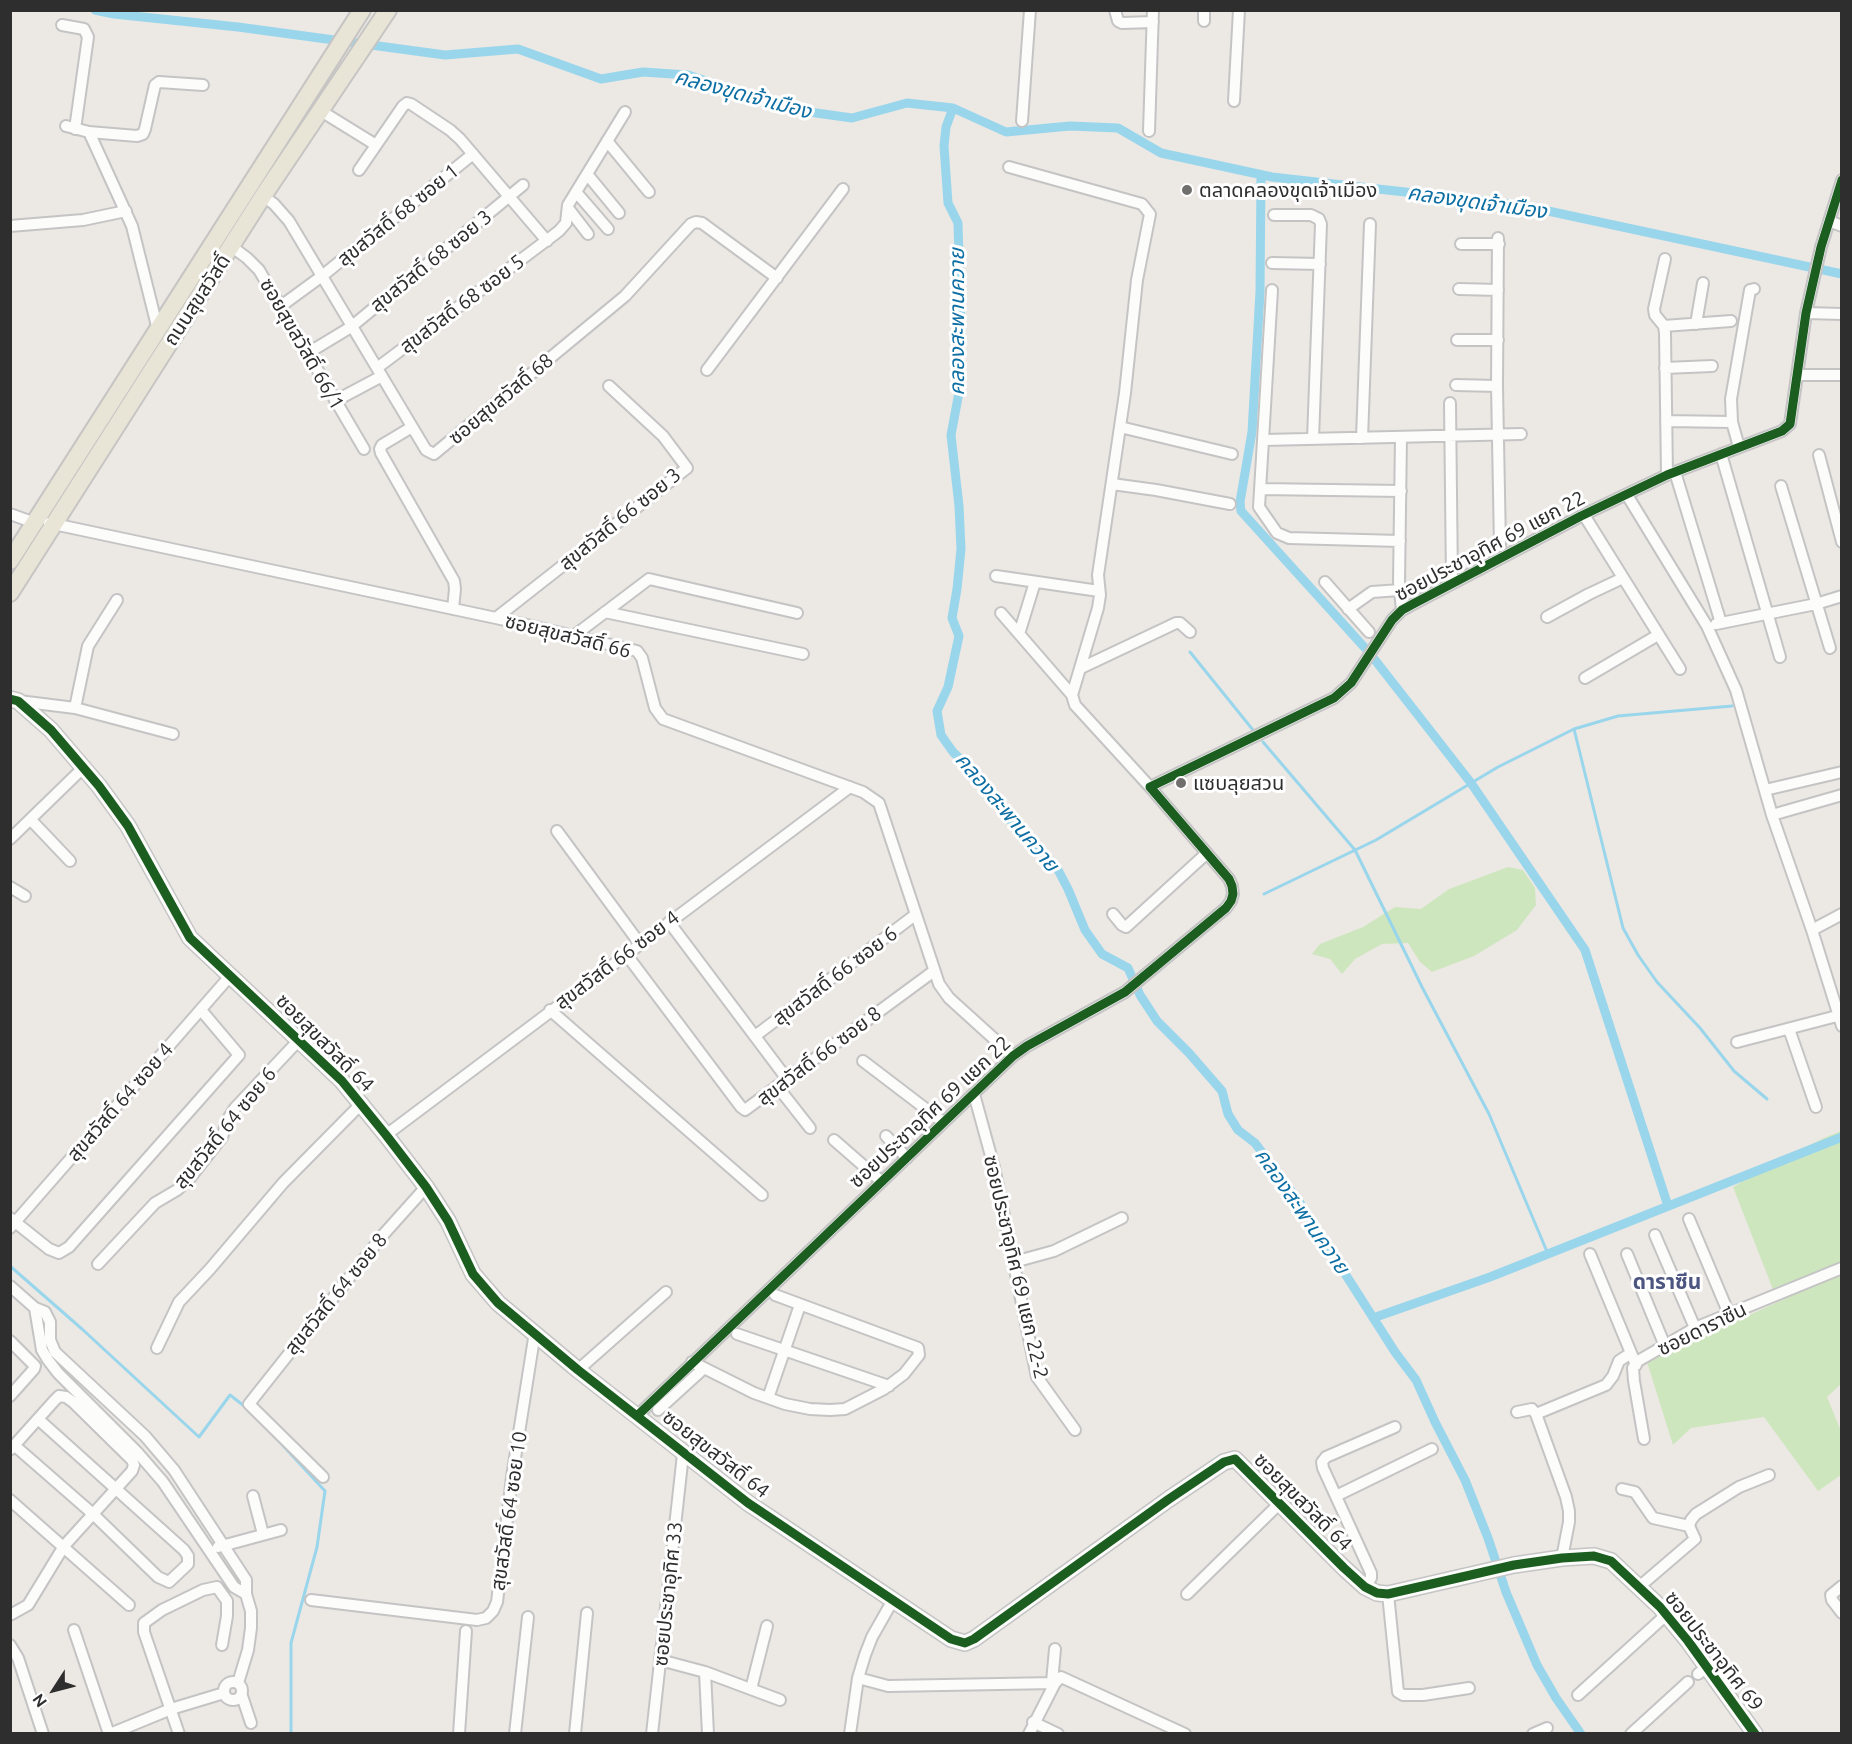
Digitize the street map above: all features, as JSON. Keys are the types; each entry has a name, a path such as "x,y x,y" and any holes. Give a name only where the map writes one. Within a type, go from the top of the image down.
{"main road":[{"name":"ถนนสุขสวัสดิ์","path":"10,593 42,522 158,330 362,12"},
{"name":"ถนนสุขสวัสดิ์","path":"10,561 42,522 231,246 383,17"}],"street":[{"path":"1022,121 1030,10"},
{"path":"1115,10 1118,21 1122,23 1153,22"},
{"path":"1149,131 1154,10"},
{"path":"1234,101 1239,10"},
{"path":"62,24 84,29 88,37 70,127 89,132 137,136 143,134 155,85 159,82 203,85"},
{"path":"359,170 403,106 407,103 411,104 450,130 511,196 547,241"},
{"path":"321,111 376,145"},
{"name":"สุขสวัสดิ์ 68 ซอย 5","path":"335,401 379,372 559,231 566,223 567,208 625,112"},
{"path":"89,132 136,237 158,330"},
{"path":"607,141 649,192"},
{"name":"สุขสวัสดิ์ 68 ซอย 1","path":"281,306 322,276 473,154"},
{"path":"1008,167 1142,204 1150,214 1137,280 1120,427 1098,575 1098,608 1072,695"},
{"path":"587,174 620,213"},
{"name":"ซอยประชาอุทิศ 69 แยก 22","path":"637,1416 1013,1056 1125,992 1226,908 1231,901 1232,886 1229,879 1150,787 1334,698 1351,683 1392,620 1402,610 1452,582 1671,473 1782,431 1790,424 1806,313 1821,248 1842,180"},
{"name":"สุขสวัสดิ์ 68 ซอย 3","path":"308,353 351,327 523,185"},
{"path":"706,370 843,189"},
{"path":"576,192 608,229"},
{"name":"ซอยสุขสวัสดิ์ 68","path":"263,196 274,204 289,221 426,450 434,454 625,296 691,224 702,223 777,279"},
{"path":"567,208 588,234"},
{"path":"10,226 83,220 126,211"},
{"path":"1274,216 1311,215 1319,219 1321,224 1313,439"},
{"path":"1829,221 1842,225"},
{"path":"1362,438 1370,224"},
{"path":"1461,244 1499,241 1497,386 1500,546"},
{"name":"ซอยสุขสวัสดิ์ 66/1","path":"231,246 254,264 364,449"},
{"path":"1665,259 1654,309 1655,315 1664,326 1666,421 1671,473 1721,623"},
{"path":"1272,263 1320,264"},
{"path":"1696,324 1703,283"},
{"path":"1459,289 1498,290"},
{"path":"1738,447 1732,422 1731,399 1750,290 1754,289"},
{"path":"1272,290 1259,507 1266,520 1277,532 1289,538 1400,541"},
{"path":"1806,313 1842,314"},
{"path":"1664,326 1731,321"},
{"path":"1457,340 1498,340"},
{"path":"1665,368 1712,366"},
{"path":"1798,375 1842,375"},
{"path":"1456,385 1497,386"},
{"name":"สุขสวัสดิ์ 66 ซอย 3","path":"496,618 687,468 663,436 609,386"},
{"path":"1450,403 1452,582"},
{"path":"1666,421 1732,422"},
{"path":"412,427 382,445 380,449 454,581 453,609"},
{"path":"1120,427 1233,454"},
{"path":"1264,440 1521,434"},
{"path":"1401,437 1400,590 1402,610"},
{"path":"1721,454 1780,657"},
{"path":"1818,455 1842,542"},
{"path":"1112,484 1230,504"},
{"path":"1781,486 1830,648"},
{"path":"1260,489 1401,491"},
{"path":"1627,495 1707,626 1736,690 1772,815 1838,1000 1839,1021 1789,1029 1737,1042"},
{"name":"ซอยสุขสวัสดิ์ 66","path":"10,514 575,635 638,651 642,658 655,708 663,719 863,792 879,803 939,984 949,998 1013,1056"},
{"path":"1584,515 1680,669"},
{"path":"996,576 1099,591"},
{"path":"1547,617 1623,578"},
{"path":"575,635 649,579 797,613"},
{"path":"1019,634 1035,582"},
{"path":"1325,582 1369,632"},
{"path":"1348,609 1371,592 1400,590"},
{"path":"1707,626 1816,604 1842,596"},
{"path":"75,708 87,646 117,600"},
{"path":"605,612 803,654"},
{"path":"1001,613 1072,695 1075,705 1150,787"},
{"path":"1081,668 1176,623 1180,623 1190,632"},
{"path":"1585,678 1658,635"},
{"path":"14,700 75,708 173,734"},
{"name":"ซอยสุขสวัสดิ์ 64","path":"14,700 51,730 128,826 190,938 342,1081 386,1135 426,1187 448,1221 473,1274 498,1303 578,1370 748,1503 951,1639 965,1643 974,1639 1169,1499 1224,1462 1235,1459 1365,1587 1377,1593 1388,1594 1479,1574"},
{"path":"10,839 83,768"},
{"path":"1765,790 1842,772"},
{"name":"สุขสวัสดิ์ 66 ซอย 4","path":"386,1135 550,1010 850,788"},
{"path":"1772,815 1842,795"},
{"path":"31,820 70,861"},
{"path":"557,831 640,944"},
{"path":"1113,914 1126,927 1207,853"},
{"path":"10,887 25,896"},
{"path":"1812,930 1842,914"},
{"name":"สุขสวัสดิ์ 66 ซอย 6","path":"755,1036 915,915"},
{"path":"669,922 787,1079"},
{"name":"สุขสวัสดิ์ 66 ซอย 8","path":"626,954 745,1110 933,971"},
{"name":"สุขสวัสดิ์ 64 ซอย 4","path":"12,1223 230,976"},
{"path":"12,1223 49,1250 64,1251 236,1060 239,1055 236,1050 201,1010"},
{"path":"550,1010 762,1195"},
{"path":"1789,1029 1815,1107"},
{"name":"สุขสวัสดิ์ 64 ซอย 6","path":"98,1264 155,1203 177,1190 190,1178 222,1137 228,1119 235,1108 298,1040"},
{"path":"863,1061 943,1122"},
{"path":"777,1086 810,1128"},
{"name":"ซอยประชาอุทิศ 69 แยก 22-2","path":"974,1094 994,1167 1037,1377 1075,1430"},
{"path":"157,1348 179,1302 210,1269 282,1183 361,1104"},
{"path":"886,1136 907,1158"},
{"path":"834,1140 881,1181"},
{"name":"สุขสวัสดิ์ 64 ซอย 8","path":"323,1478 249,1404 383,1235 426,1187"},
{"path":"1014,1262 1054,1251 1122,1218"},
{"path":"1689,1219 1729,1314"},
{"path":"1655,1235 1695,1328"},
{"path":"1590,1254 1636,1365"},
{"path":"1627,1254 1665,1346"},
{"name":"ซอยดาราซีน","path":"1644,1439 1633,1368 1638,1361 1695,1328 1842,1268"},
{"path":"10,1286 35,1308 45,1312 50,1322 51,1356 58,1373 137,1452 166,1488 234,1587 246,1594"},
{"path":"578,1370 666,1292"},
{"path":"692,1362 768,1398 810,1409 845,1409 869,1399 889,1386 904,1374 919,1356 918,1348 775,1295"},
{"path":"768,1398 800,1305"},
{"name":"สุขสวัสดิ์ 64 ซอย 10","path":"311,1600 477,1620 486,1618 493,1611 497,1602 512,1477 535,1332"},
{"path":"737,1334 889,1386"},
{"path":"10,1341 35,1366 10,1396"},
{"path":"1536,1414 1606,1385 1613,1376 1619,1361 1631,1353"},
{"path":"51,1356 145,1436 174,1470 246,1580 251,1628 248,1650 238,1683"},
{"path":"658,1410 703,1369"},
{"path":"10,1616 28,1605 64,1546 93,1514 116,1489 132,1471 134,1465 132,1460 73,1402 66,1397 59,1396 12,1447 93,1514 164,1580 169,1582 188,1564 188,1556 184,1550 116,1489 38,1419"},
{"path":"1517,1412 1532,1409 1536,1414 1569,1511 1562,1558"},
{"path":"1365,1587 1371,1578 1371,1573 1322,1462 1336,1452 1395,1427"},
{"path":"137,1452 145,1436"},
{"path":"1336,1496 1432,1449"},
{"name":"ซอยประชาอุทิศ 33","path":"652,1734 683,1454"},
{"path":"1639,1587 1695,1539 1689,1526 1696,1514 1739,1486 1769,1475"},
{"path":"166,1488 180,1479"},
{"path":"1622,1489 1635,1492 1653,1518 1689,1526"},
{"path":"253,1496 263,1534"},
{"path":"10,1500 129,1605"},
{"path":"1187,1594 1280,1503"},
{"path":"210,1553 222,1545 281,1530"},
{"name":"ซอยประชาอุทิศ 69","path":"1479,1574 1514,1565 1562,1558 1594,1556 1611,1561 1666,1615 1702,1671 1755,1734"},
{"path":"228,1579 240,1572"},
{"path":"1842,1586 1831,1595 1842,1613"},
{"path":"179,1734 144,1632 144,1623 162,1610 203,1590 217,1587 228,1601 222,1645"},
{"path":"1388,1594 1398,1692 1402,1695 1423,1695 1468,1688"},
{"path":"850,1734 858,1678 872,1637 893,1600"},
{"path":"575,1734 587,1613"},
{"path":"1578,1695 1666,1615"},
{"path":"515,1734 528,1617"},
{"path":"751,1689 767,1626"},
{"path":"74,1630 110,1734 171,1709 224,1693 228,1684 238,1683"},
{"path":"459,1734 466,1631"},
{"path":"10,1645 18,1658 43,1734"},
{"path":"1054,1683 1055,1649"},
{"path":"660,1660 705,1672 780,1700"},
{"path":"705,1672 708,1734"},
{"path":"1029,1734 1054,1683 1064,1677 1185,1734"},
{"path":"858,1678 888,1686 1054,1683"},
{"path":"1631,1734 1688,1682"},
{"path":"238,1683 243,1690 242,1696 251,1723"},
{"path":"224,1693 227,1699 233,1701 242,1696"},
{"path":"1033,1722 1058,1734"},
{"path":"1533,1734 1547,1728"}],"green space":[{"path":"1508,867 1523,870 1535,888 1536,905 1517,930 1474,956 1432,972 1420,962 1408,943 1382,944 1355,959 1342,974 1330,959 1312,954 1320,944 1363,927 1395,907 1421,909 1449,889"},
{"path":"1841,1131 1841,1263 1774,1292 1733,1187 1785,1157"},
{"path":"1841,1273 1841,1384 1827,1397 1841,1431 1841,1475 1818,1491 1764,1417 1691,1428 1673,1445 1647,1362"}],"waterway":[{"name":"คลองขุดเจ้าเมือง","path":"95,10 445,55 518,49 601,79 643,72 688,75 795,110 852,118 907,103 953,108 1006,132 1070,126 1118,128 1161,153 1272,177 1520,205 1842,274"},
{"name":"คลองสะพานควาย","path":"953,108 946,127 944,146 948,203 958,223 960,387 951,435 961,549 952,618 959,636 948,687 937,711 941,735 953,752 982,780 1011,821 1057,868 1085,930 1102,954 1128,968 1140,995 1157,1021 1222,1091 1228,1114 1238,1130 1255,1143 1298,1200 1395,1352 1416,1380 1465,1480 1506,1592 1537,1665 1581,1734"},
{"path":"1261,175 1260,292 1252,432 1240,502 1241,511 1365,648"},
{"path":"1190,652 1253,730"},
{"path":"1375,660 1471,783 1585,950 1668,1206"},
{"path":"1264,894 1376,840 1498,767 1574,729 1618,716 1732,706"},
{"path":"1574,729 1623,928 1657,982 1700,1028 1734,1071 1767,1099"},
{"path":"1263,742 1355,850 1422,987 1489,1114 1548,1254"},
{"path":"1373,1318 1490,1277 1842,1137"},
{"path":"10,1266 199,1437 230,1395 248,1409"},
{"path":"276,1438 325,1491 317,1547 291,1643 291,1734"}],"cycle path":[{"path":"637,1416 1013,1056 1125,992 1226,908 1233,894 1229,879 1150,787 1334,698 1351,683 1392,620 1402,610 1581,516 1667,475 1782,431 1790,424 1806,313 1821,247 1842,180"},
{"path":"10,699 18,701 51,730 99,786 128,826 190,938 342,1081 386,1135 426,1187 448,1221 473,1274 498,1303 578,1370 748,1503 951,1639 965,1643 974,1639 1169,1499 1224,1462 1235,1459 1344,1568 1365,1587 1377,1593 1388,1594 1514,1565 1562,1558 1594,1556 1611,1561 1660,1607 1688,1641 1755,1734"}],"place":[{"name":"ตลาดคลองขุดเจ้าเมือง","path":"1187,190"},
{"name":"แซบลุยสวน","path":"1181,783"}],"district":[{"name":"ดาราซีน","path":"1667,1282"}]}
